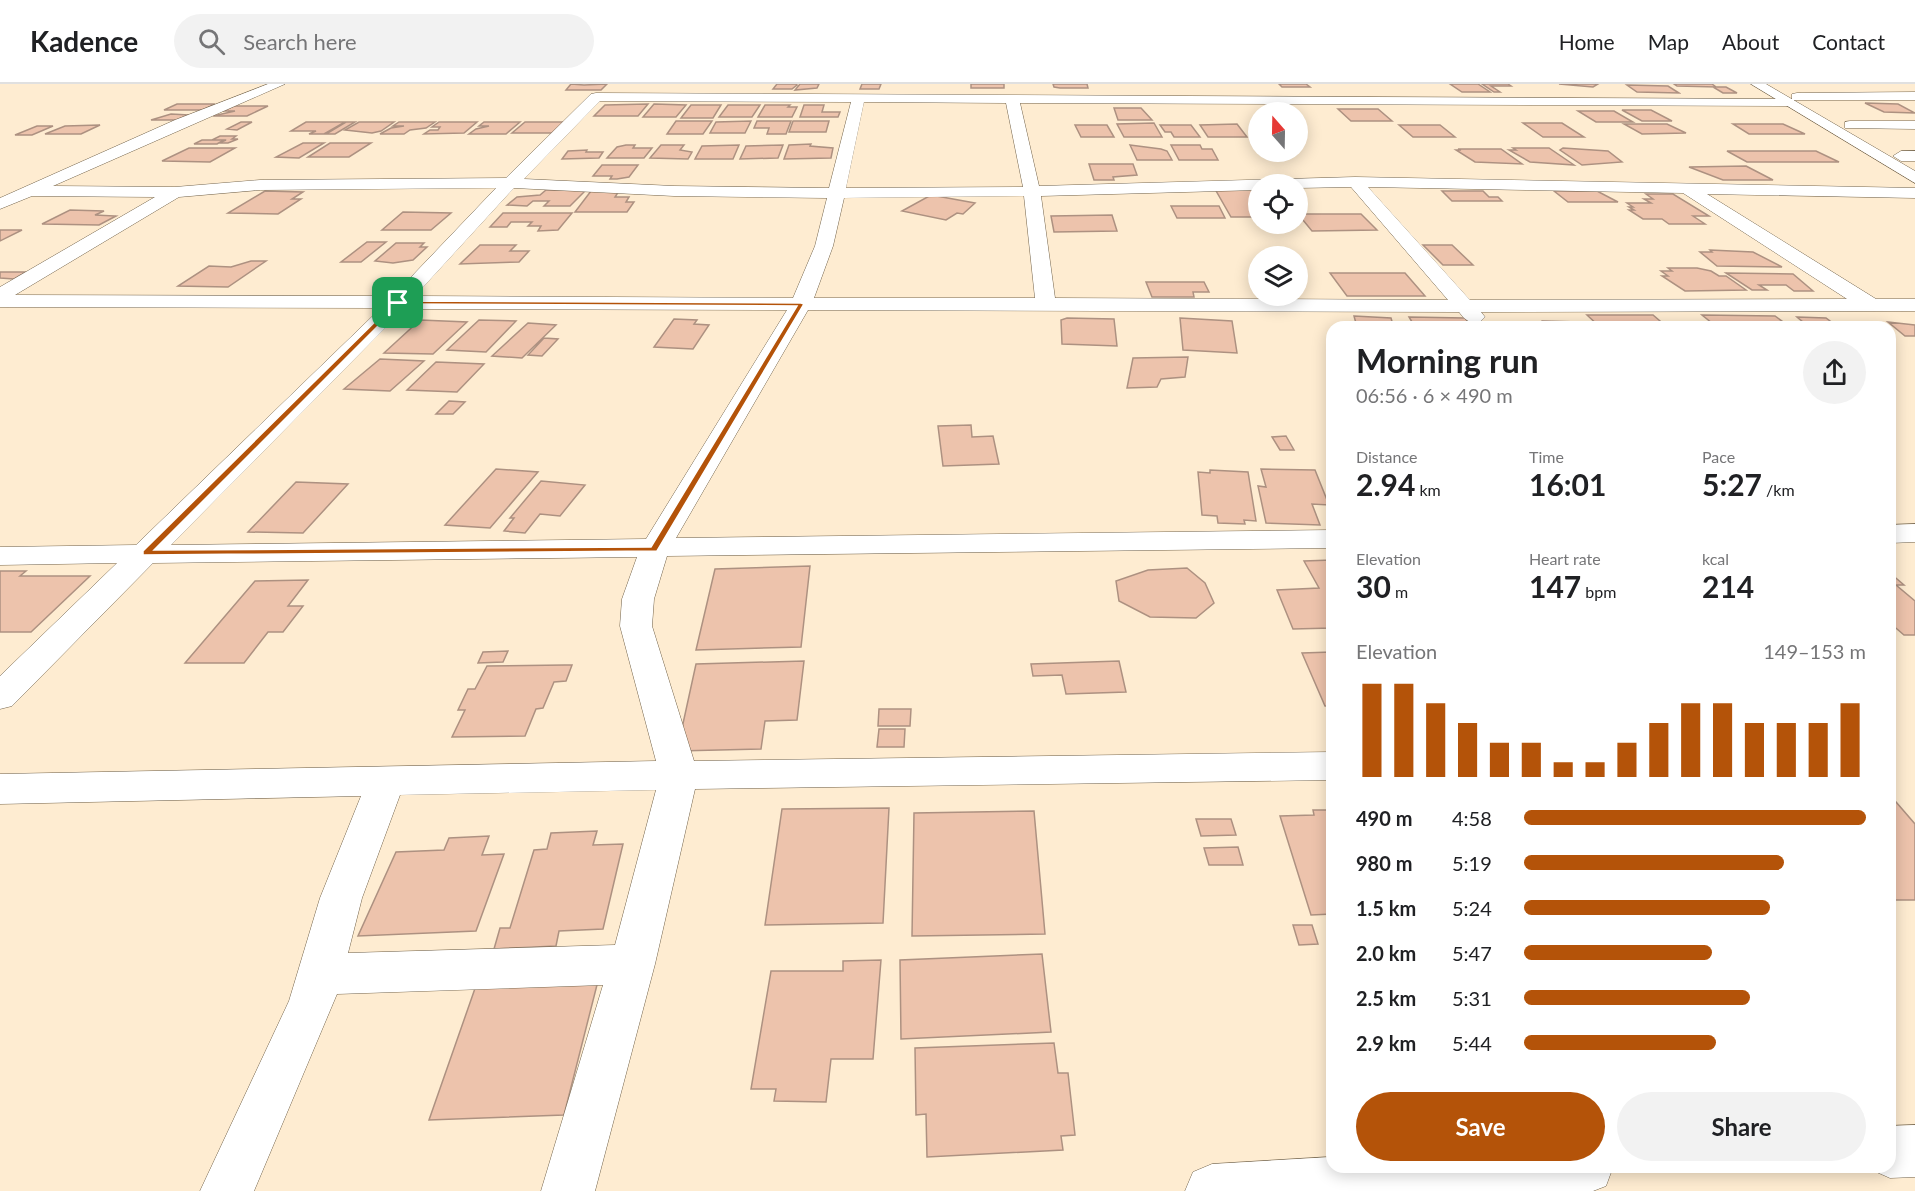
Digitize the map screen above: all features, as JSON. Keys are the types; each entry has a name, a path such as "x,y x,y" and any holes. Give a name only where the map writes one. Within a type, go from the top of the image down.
{"main road":[{"path":"0,204 180,123 279,84"},
{"path":"608,97 621,84"},
{"path":"1182,84 1190,98"},
{"path":"1757,84 1850,126 1908,156 1915,164"},
{"path":"1776,84 1793,100 1915,178"},
{"path":"1841,84 1882,96"},
{"path":"1446,89 1459,99"},
{"path":"1540,89 1558,100"},
{"path":"1629,89 1645,100"},
{"path":"0,697 398,303 510,183 596,97 859,97 947,91 1012,98 1793,100 1915,96"},
{"path":"568,1191 632,964 679,776 636,626 638,599 654,550 801,304 824,246 859,97"},
{"path":"1012,98 1032,191 1046,304"},
{"path":"1850,126 1915,125"},
{"path":"1308,183 1355,182 1915,193"},
{"path":"1355,182 1478,321"},
{"path":"29,191 175,192 260,185 510,183 674,191 837,194 1248,185"},
{"path":"1686,188 1871,305"},
{"path":"0,295 175,192"},
{"path":"0,301 1465,306 1915,305"},
{"path":"1896,534 1915,534"},
{"path":"0,556 654,550 1326,539"},
{"path":"0,789 1326,766"},
{"path":"227,1191 312,1002 341,898 386,781"},
{"path":"321,974 632,964"},
{"path":"1896,1152 1915,1151"},
{"path":"1212,1191 1493,1173"}],"building":[{"path":"571,84 607,84 601,90 566,90"},
{"path":"777,84 797,85 792,89 773,89"},
{"path":"800,84 819,84 817,88 795,90"},
{"path":"862,84 881,84 879,89 860,89"},
{"path":"971,84 1004,84 1004,88 971,88"},
{"path":"1053,84 1087,84 1088,88 1060,88 1054,87"},
{"path":"1279,84 1306,84 1310,87 1282,87"},
{"path":"1450,84 1478,84 1490,92 1462,92"},
{"path":"1482,84 1511,86 1491,86 1500,92 1494,92"},
{"path":"1559,84 1598,84 1593,87"},
{"path":"1674,84 1712,84 1716,87 1677,86"},
{"path":"1627,85 1668,86 1679,93 1637,92"},
{"path":"1713,87 1726,87 1737,93 1723,93"},
{"path":"1865,103 1898,104 1915,113 1884,112"},
{"path":"177,104 215,104 203,110 164,110"},
{"path":"648,104 638,116 594,116 605,105"},
{"path":"654,104 686,105 676,117 643,117"},
{"path":"691,105 721,105 713,118 681,118"},
{"path":"728,105 760,105 752,117 719,117"},
{"path":"765,105 797,107 792,117 758,117"},
{"path":"804,105 824,105 822,112 840,112 838,117 800,117"},
{"path":"234,106 268,106 247,116 213,116 235,111 223,111"},
{"path":"1114,108 1141,108 1152,120 1118,120"},
{"path":"1338,109 1378,109 1392,121 1351,121"},
{"path":"1622,110 1651,110 1672,121 1642,121"},
{"path":"1578,111 1614,111 1633,122 1596,122"},
{"path":"171,114 189,115 177,120 151,120"},
{"path":"676,121 712,121 703,134 667,134"},
{"path":"751,121 745,133 710,133 716,122"},
{"path":"757,121 791,121 786,134 767,134 769,128 754,128"},
{"path":"793,121 829,121 826,132 789,132"},
{"path":"241,122 252,122 237,130 227,129"},
{"path":"306,122 345,122 324,134 309,134 316,131 291,131"},
{"path":"346,122 355,122 335,134 326,134"},
{"path":"359,122 394,122 381,131 372,133 345,130"},
{"path":"399,122 435,122 426,128 410,130 404,134 380,134 391,128 404,126 393,126"},
{"path":"439,122 477,122 464,133 424,134 430,130 438,130 440,127 432,127"},
{"path":"484,122 520,122 506,134 469,134 476,129 489,126 479,126"},
{"path":"525,122 564,122 552,133 512,133"},
{"path":"1154,123 1162,137 1124,137 1117,124"},
{"path":"1523,123 1562,123 1584,137 1543,137"},
{"path":"1237,124 1247,137 1208,137 1200,125"},
{"path":"1624,124 1667,124 1686,133 1642,134"},
{"path":"1733,124 1783,124 1805,134 1749,134"},
{"path":"100,125 81,134 45,134 65,126"},
{"path":"1075,125 1107,125 1114,137 1081,137"},
{"path":"1160,125 1191,125 1200,137 1174,137 1171,132 1165,132"},
{"path":"1399,125 1440,125 1455,137 1413,137"},
{"path":"37,126 53,126 32,135 15,135"},
{"path":"220,136 236,136 232,139 238,139 228,143 219,143 226,140 212,140"},
{"path":"202,140 224,140 217,144 194,144"},
{"path":"303,143 324,143 299,158 276,157"},
{"path":"330,143 371,143 349,157 308,157"},
{"path":"811,144 810,146 833,148 831,158 784,159 789,145"},
{"path":"635,145 633,148 652,148 644,158 607,158 617,147"},
{"path":"661,145 684,145 680,150 692,152 688,159 650,158"},
{"path":"739,145 733,159 695,159 702,146"},
{"path":"783,145 778,158 740,159 746,146"},
{"path":"1130,145 1167,151 1172,160 1137,160"},
{"path":"1171,145 1200,145 1202,149 1212,149 1218,160 1179,160"},
{"path":"189,148 235,148 210,162 162,161"},
{"path":"1513,148 1549,148 1574,165 1530,162 1509,150 1516,150"},
{"path":"1563,148 1608,151 1622,162 1582,165 1560,150"},
{"path":"1458,149 1501,149 1522,164 1475,162 1456,150 1461,150"},
{"path":"587,150 586,152 603,152 599,158 562,159 568,151"},
{"path":"1727,151 1816,151 1839,162 1747,162"},
{"path":"1089,164 1133,164 1137,175 1113,177 1114,180 1094,180"},
{"path":"602,165 638,165 629,177 610,179 612,176 593,176"},
{"path":"1746,166 1773,180 1723,180 1689,167"},
{"path":"1215,189 1248,189 1248,217 1231,217"},
{"path":"546,190 586,190 570,206 544,206 549,201 533,201 527,206 507,205 517,197 540,195"},
{"path":"265,191 303,192 292,199 301,199 278,214 228,213"},
{"path":"591,191 619,191 615,197 629,197 626,202 634,202 627,212 575,212"},
{"path":"1442,191 1483,191 1489,197 1498,197 1502,201 1452,201"},
{"path":"1554,191 1597,191 1618,202 1568,202"},
{"path":"1646,194 1673,194 1709,216 1693,216 1705,224 1669,224 1662,219 1643,219 1629,210 1634,210 1627,203 1651,203 1644,199 1653,199"},
{"path":"931,195 975,203 963,214 957,213 946,220 902,211"},
{"path":"1171,206 1219,206 1225,218 1177,218"},
{"path":"70,210 104,211 95,215 116,216 99,225 42,224"},
{"path":"403,212 451,213 431,230 382,230"},
{"path":"503,213 572,213 558,230 538,231 541,226 528,226 532,222 511,222 507,227 490,227"},
{"path":"1308,214 1361,214 1377,230 1312,231 1308,226"},
{"path":"1112,215 1117,231 1054,232 1051,216"},
{"path":"0,230 22,230 0,241"},
{"path":"367,242 386,242 361,262 341,262"},
{"path":"396,243 424,243 420,247 427,247 413,260 393,263 375,261"},
{"path":"480,245 516,245 510,251 529,251 519,262 460,264"},
{"path":"1423,245 1452,245 1473,265 1443,265"},
{"path":"1710,250 1753,252 1782,267 1717,266 1700,252 1712,252"},
{"path":"251,261 266,261 228,287 178,286 209,266 231,267"},
{"path":"1668,268 1697,268 1711,271 1719,276 1726,276 1746,290 1685,291 1662,276 1668,276 1661,271 1672,271"},
{"path":"0,272 26,272 14,279 0,278"},
{"path":"1330,273 1405,273 1425,296 1347,296"},
{"path":"1726,273 1793,274 1813,291 1794,291 1786,285 1759,285 1767,290 1752,290"},
{"path":"1146,282 1204,282 1209,292 1193,292 1194,297 1152,297"},
{"path":"1587,315 1653,315 1660,321 1594,321"},
{"path":"1702,315 1775,316 1782,321 1710,321"},
{"path":"1354,316 1391,318 1392,321 1355,321"},
{"path":"1409,317 1465,318 1467,321 1411,321"},
{"path":"1797,317 1826,318 1830,321 1802,321"},
{"path":"1067,318 1114,319 1117,346 1062,344 1061,320"},
{"path":"1180,318 1232,321 1237,353 1183,350"},
{"path":"674,319 697,320 694,324 709,325 693,349 654,347"},
{"path":"420,320 467,322 433,354 384,353"},
{"path":"479,320 516,321 486,352 447,350"},
{"path":"528,323 556,325 522,358 492,356"},
{"path":"1896,323 1915,325 1915,336 1905,336 1896,329"},
{"path":"544,338 558,339 542,356 528,355"},
{"path":"1188,357 1185,377 1161,379 1157,387 1127,388 1133,358"},
{"path":"380,359 424,361 390,391 344,389"},
{"path":"436,362 484,364 457,392 407,390"},
{"path":"449,401 465,402 453,414 436,414"},
{"path":"971,425 972,437 993,436 999,464 943,466 938,426"},
{"path":"1286,436 1294,450 1280,450 1272,437"},
{"path":"496,469 538,472 490,528 445,525"},
{"path":"1261,469 1315,470 1326,498 1326,505 1312,504 1320,525 1266,523 1258,486 1266,487"},
{"path":"1210,470 1248,472 1256,521 1244,520 1245,524 1218,523 1217,516 1202,515 1198,472 1210,473"},
{"path":"541,481 585,485 560,516 540,514 525,533 504,531 514,518 510,518"},
{"path":"296,482 348,484 303,533 248,532"},
{"path":"1326,560 1326,628 1293,629 1277,590 1319,588 1304,561"},
{"path":"810,566 801,647 696,650 715,569"},
{"path":"1187,568 1205,583 1214,603 1196,618 1150,617 1119,601 1116,581 1148,570"},
{"path":"0,571 26,571 20,576 90,576 31,632 0,632"},
{"path":"1896,578 1904,585 1896,585"},
{"path":"308,580 288,606 303,606 283,632 268,632 244,663 185,663 255,581"},
{"path":"1896,585 1915,601 1915,635 1904,635 1896,628"},
{"path":"508,651 503,662 478,663 483,652"},
{"path":"1326,652 1326,706 1325,706 1302,653"},
{"path":"804,661 797,720 765,721 761,749 677,751 696,664"},
{"path":"1119,661 1126,692 1066,694 1062,675 1033,676 1031,664"},
{"path":"572,665 566,681 554,682 543,708 536,709 525,736 452,737 465,710 458,710 468,689 475,689 487,666"},
{"path":"879,709 911,709 910,726 878,726"},
{"path":"879,729 905,729 904,747 877,747"},
{"path":"1896,802 1915,824 1915,900 1896,900"},
{"path":"889,808 883,923 765,925 782,809"},
{"path":"1313,810 1326,810 1326,914 1311,915 1280,816 1314,815"},
{"path":"1034,811 1045,934 912,936 914,813"},
{"path":"1196,819 1231,819 1236,835 1201,836"},
{"path":"597,831 593,845 623,844 603,929 559,931 556,946 494,949 500,928 510,928 534,850 547,849 551,833"},
{"path":"489,836 482,855 504,854 476,931 358,936 396,852 444,850 449,838"},
{"path":"1238,847 1243,865 1209,865 1204,848"},
{"path":"1293,925 1312,925 1318,944 1299,945"},
{"path":"1042,954 1051,1032 901,1039 900,960"},
{"path":"881,960 873,1059 831,1059 826,1102 774,1101 776,1089 751,1089 771,971 843,971 843,961"},
{"path":"600,973 564,1115 429,1120 479,977"},
{"path":"1054,1043 1058,1073 1068,1073 1075,1135 1061,1136 1063,1150 927,1157 926,1114 916,1115 915,1048"}],"route":[{"path":"398,303 720,304 801,304 654,550 146,553 398,303"}]}
